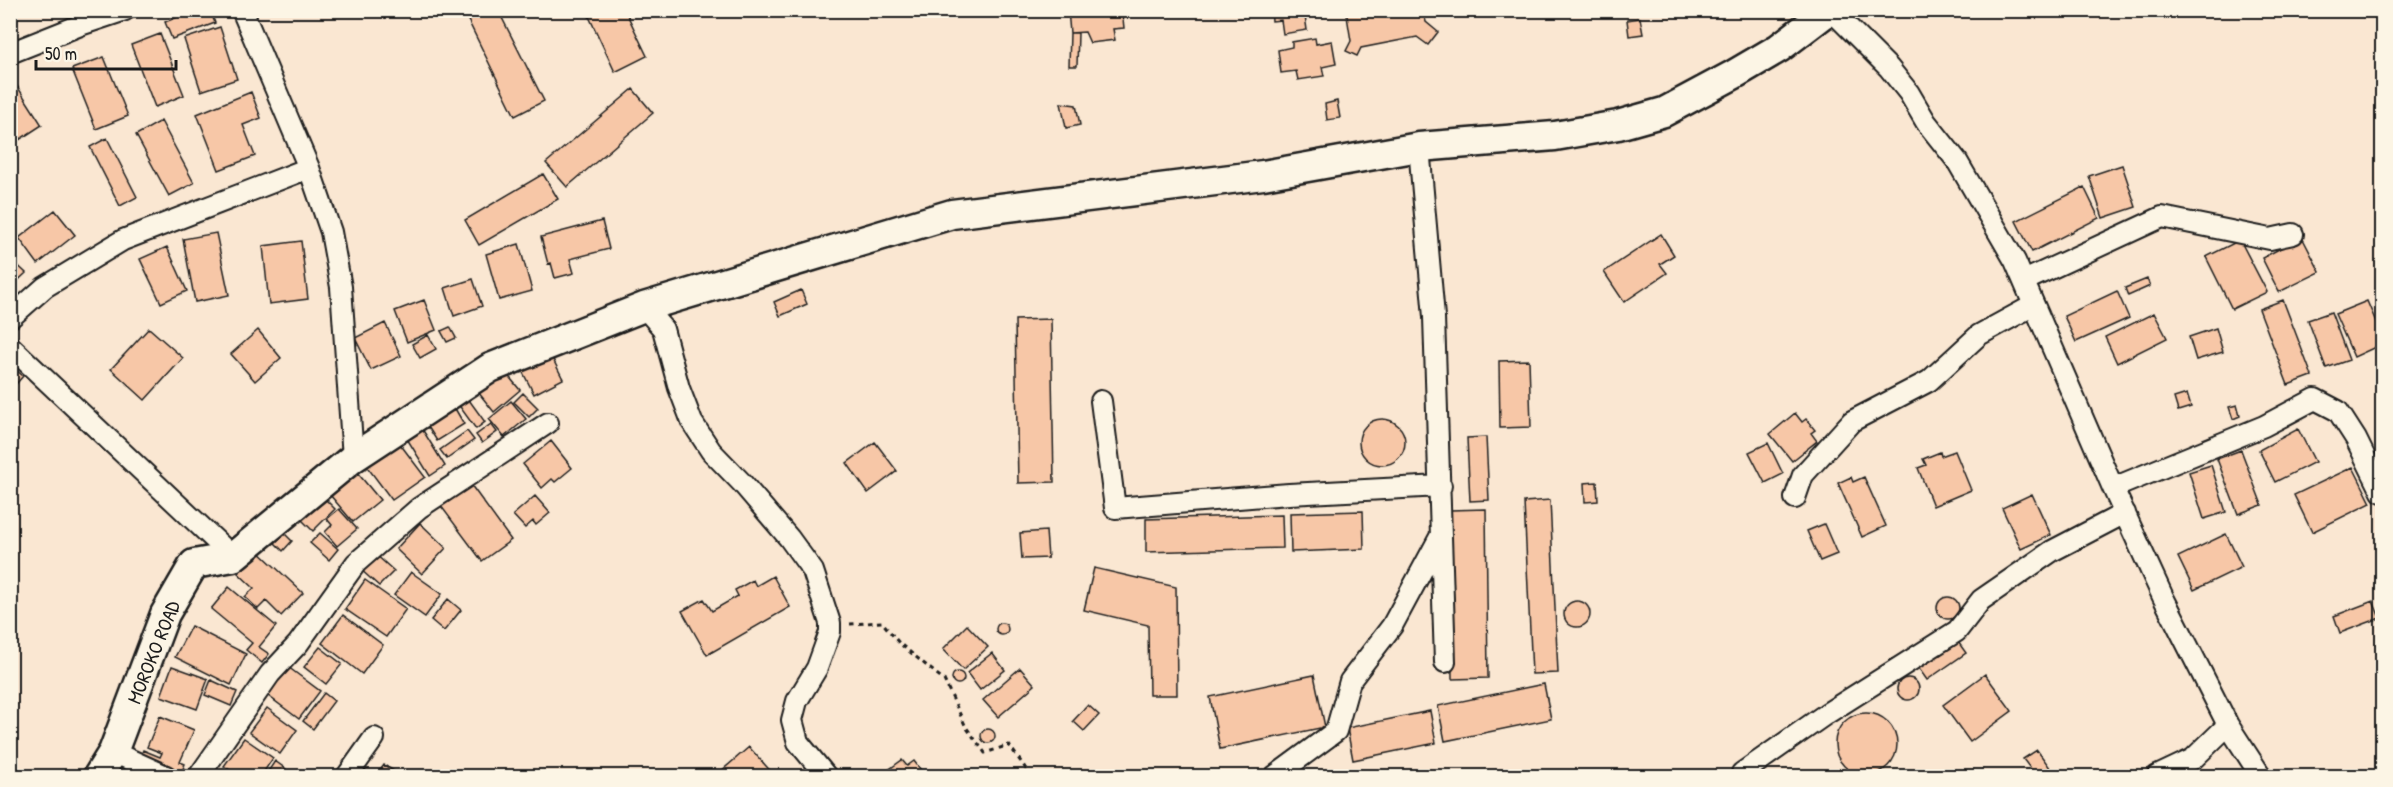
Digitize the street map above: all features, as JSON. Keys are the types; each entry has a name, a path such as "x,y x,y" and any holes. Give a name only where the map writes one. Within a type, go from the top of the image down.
{"street":[{"path":"10,53 125,10"},
{"path":"242,10 309,168 331,232 341,287 353,458"},
{"path":"10,345 233,557 353,458 490,368 644,307 952,214 1263,175 1419,147 1555,136 1618,125 1664,112 1779,48 1824,15 1834,13 1909,93 1926,122 1957,161 2015,261 2113,488 2163,597 2228,725 2260,777"},
{"path":"1419,147 1434,317 1445,662"},
{"path":"10,318 45,287 123,240 309,168"},
{"path":"2024,281 2162,217 2270,239 2293,234"},
{"path":"1795,498 1803,475 1852,421 1929,381 1979,335 2034,305"},
{"path":"644,307 663,329 679,388 692,422 711,451 783,530 813,571 830,623 830,632 817,668 797,701 792,720 798,742 826,777"},
{"path":"2113,488 2264,426 2314,399 2338,411 2356,439 2382,492"},
{"path":"1101,401 1115,508 1289,494 1441,486"},
{"path":"199,777 270,674 298,644 356,563 419,508 548,423"},
{"path":"1743,773 1826,714 1957,631 1981,600 2043,557 2125,513"},
{"path":"1275,777 1336,730 1350,681 1392,626 1442,532"},
{"name":"MOROKO ROAD","path":"98,777 113,752 165,614 194,564 233,557"},
{"path":"2157,777 2193,759 2228,725"},
{"path":"347,777 374,738"},
{"path":"113,752 166,777"}],"path":[{"path":"830,623 845,625 882,622 899,643 944,680 966,727 985,753 1009,745 1031,777"}],"building":[{"path":"196,10 210,10 215,23 172,39 165,22"},
{"path":"463,10 498,10 544,101 515,116"},
{"path":"586,10 625,10 647,56 615,72"},
{"path":"1068,10 1122,10 1124,28 1113,29 1115,40 1090,43 1085,32 1070,33"},
{"path":"1271,10 1308,10 1309,15 1305,16 1307,30 1283,34 1281,20 1272,21"},
{"path":"1346,10 1423,10 1426,22 1438,32 1428,45 1417,37 1361,48 1357,56 1346,51 1351,41"},
{"path":"1640,18 1643,34 1629,36 1627,20"},
{"path":"220,27 237,79 201,91 184,39"},
{"path":"1070,33 1078,33 1077,66 1069,66"},
{"path":"160,34 184,95 155,107 131,45"},
{"path":"1315,38 1316,44 1332,41 1336,64 1322,67 1324,76 1298,80 1296,71 1281,73 1278,50 1292,47 1292,42"},
{"path":"104,57 128,116 96,129 72,69"},
{"path":"10,75 42,125 16,142 10,134"},
{"path":"633,89 653,113 567,187 546,163"},
{"path":"251,92 261,118 243,125 255,156 219,170 197,114"},
{"path":"1337,101 1340,118 1327,120 1325,104"},
{"path":"1061,103 1076,105 1080,125 1066,128"},
{"path":"161,121 194,183 169,196 136,135"},
{"path":"107,138 137,197 120,206 90,147"},
{"path":"2122,165 2136,207 2103,218 2089,176"},
{"path":"543,174 558,199 479,245 465,220"},
{"path":"2084,187 2099,218 2032,252 2016,221"},
{"path":"55,210 75,235 38,264 19,238"},
{"path":"602,221 609,249 570,259 574,273 555,278 551,263 548,264 541,237"},
{"path":"216,233 229,295 195,302 183,239"},
{"path":"1661,234 1674,255 1660,264 1667,273 1624,302 1604,272"},
{"path":"2302,237 2320,272 2279,292 2262,258"},
{"path":"2240,240 2267,292 2232,309 2206,257"},
{"path":"301,241 308,299 269,304 263,246"},
{"path":"519,244 532,291 499,300 486,254"},
{"path":"167,247 187,291 161,303 140,259"},
{"path":"10,258 26,273 10,288"},
{"path":"473,279 482,306 454,316 445,288"},
{"path":"2147,279 2150,286 2128,296 2125,288"},
{"path":"801,290 807,304 780,316 774,302"},
{"path":"2117,291 2129,318 2076,342 2064,316"},
{"path":"424,300 436,330 407,342 395,311"},
{"path":"2283,300 2312,376 2288,385 2259,309"},
{"path":"2367,301 2382,336 2382,344 2354,357 2335,314"},
{"path":"2331,312 2349,360 2326,368 2308,320"},
{"path":"2154,313 2167,338 2117,363 2105,337"},
{"path":"1051,319 1054,482 1018,483 1015,320"},
{"path":"385,323 401,356 371,370 355,338"},
{"path":"450,327 456,338 447,342 441,331"},
{"path":"149,328 183,358 145,400 111,369"},
{"path":"2216,328 2223,352 2196,360 2189,337"},
{"path":"258,330 281,358 255,381 231,354"},
{"path":"428,335 436,349 420,358 412,344"},
{"path":"542,338 563,379 534,394 513,353"},
{"path":"1529,360 1531,427 1500,428 1499,361"},
{"path":"496,361 520,390 494,412 470,382"},
{"path":"10,365 23,376 10,391"},
{"path":"459,386 485,422 476,429 450,393"},
{"path":"446,393 464,424 437,441 418,411"},
{"path":"523,393 538,408 529,417 514,402"},
{"path":"2187,394 2191,407 2178,411 2174,398"},
{"path":"511,401 526,419 504,437 489,419"},
{"path":"2237,405 2240,416 2233,419 2229,407"},
{"path":"1795,413 1802,422 1806,419 1815,430 1811,433 1817,441 1792,461 1770,434"},
{"path":"1382,419 1398,426 1405,442 1398,458 1382,465 1366,458 1359,442 1366,426"},
{"path":"419,424 445,466 430,476 401,429"},
{"path":"491,424 497,432 482,443 476,435"},
{"path":"2298,429 2315,462 2275,482 2259,450"},
{"path":"467,431 474,440 447,459 440,450"},
{"path":"1486,437 1489,500 1470,501 1467,438"},
{"path":"397,440 425,477 392,500 365,464"},
{"path":"551,441 572,468 555,482 552,479 542,488 523,464"},
{"path":"875,442 897,471 868,493 847,463"},
{"path":"1768,443 1783,474 1765,483 1749,452"},
{"path":"2241,450 2262,505 2238,514 2217,459"},
{"path":"1955,451 1971,490 1933,506 1918,468 1926,465 1923,459 1940,452 1941,456"},
{"path":"346,459 380,500 353,522 319,482"},
{"path":"2211,465 2226,512 2204,519 2189,472"},
{"path":"2353,467 2371,503 2312,532 2294,495"},
{"path":"1851,477 1853,482 1864,477 1886,526 1862,537 1838,483"},
{"path":"1597,482 1598,501 1585,502 1584,483"},
{"path":"471,485 511,540 482,561 441,506"},
{"path":"315,489 335,509 313,531 293,511"},
{"path":"2032,494 2051,535 2021,549 2002,508"},
{"path":"535,496 550,513 536,525 533,521 525,528 513,515"},
{"path":"1550,500 1558,673 1532,674 1524,502"},
{"path":"339,509 357,529 337,546 325,532 332,525 327,519"},
{"path":"1486,509 1488,678 1452,679 1450,510"},
{"path":"1363,511 1364,549 1291,552 1290,513"},
{"path":"1282,515 1283,548 1146,552 1146,519"},
{"path":"420,523 446,548 422,574 396,549"},
{"path":"1824,524 1837,554 1820,561 1807,531"},
{"path":"1046,531 1048,558 1022,559 1020,533"},
{"path":"284,533 292,541 283,551 275,543"},
{"path":"320,533 338,549 329,560 310,543"},
{"path":"2226,534 2242,567 2194,590 2178,557"},
{"path":"258,551 303,593 281,616 266,601 258,609 245,597 254,588 238,573"},
{"path":"374,553 394,571 379,586 360,569"},
{"path":"1094,568 1176,587 1177,695 1149,695 1148,625 1084,610"},
{"path":"411,572 442,594 425,617 394,595"},
{"path":"773,576 790,607 707,655 682,611 704,599 712,611 738,596 735,590 753,580 756,586"},
{"path":"365,580 406,609 386,637 345,609"},
{"path":"229,587 276,626 259,647 269,654 262,663 246,650 252,643 211,609"},
{"path":"1948,597 1956,600 1959,608 1956,616 1948,619 1940,616 1937,608 1940,600"},
{"path":"448,599 461,610 444,631 431,620"},
{"path":"1577,601 1586,605 1590,614 1586,623 1577,627 1568,623 1564,614 1568,605"},
{"path":"2373,601 2380,618 2340,633 2334,616"},
{"path":"343,615 383,645 362,674 322,643"},
{"path":"1004,623 1008,629 1004,635 1000,635 996,627"},
{"path":"967,625 988,647 963,670 943,649"},
{"path":"191,626 246,654 231,685 175,657"},
{"path":"1956,639 1966,653 1927,680 1917,666"},
{"path":"320,647 342,664 326,684 304,667"},
{"path":"992,653 1005,670 980,690 967,673"},
{"path":"172,666 208,679 197,709 161,696"},
{"path":"288,667 320,691 299,719 267,695"},
{"path":"1020,668 1035,685 998,717 983,700"},
{"path":"960,672 964,678 960,684 956,684 952,676"},
{"path":"1985,674 2012,711 1970,742 1943,705"},
{"path":"1314,675 1325,727 1220,749 1210,697"},
{"path":"1908,678 1916,681 1919,689 1916,697 1908,700 1900,697 1897,689 1900,681"},
{"path":"211,680 237,692 231,706 205,695"},
{"path":"1544,684 1551,719 1445,741 1438,706"},
{"path":"324,693 334,701 313,729 303,721"},
{"path":"1088,705 1099,715 1084,731 1073,721"},
{"path":"267,708 297,730 280,754 249,732"},
{"path":"1430,711 1436,743 1353,760 1347,728"},
{"path":"1866,713 1883,718 1888,722 1892,727 1897,744 1892,761 1888,766 1883,770 1866,775 1849,770 1844,766 1840,761 1835,744 1840,727 1844,722 1849,718"},
{"path":"160,716 194,730 180,762 185,764 180,776 139,761 143,750 160,757 162,753 147,747"},
{"path":"988,729 993,731 995,736 993,741 988,743 983,741 981,736 983,731"},
{"path":"244,738 273,758 261,776 239,776 224,766"},
{"path":"749,747 775,776 721,776 719,773"},
{"path":"2037,750 2056,776 2036,776 2023,759"},
{"path":"902,760 907,766 914,761 924,774 921,776 880,776"},
{"path":"275,761 286,769 280,776 265,776"},
{"path":"384,765 402,776 376,776"}]}
